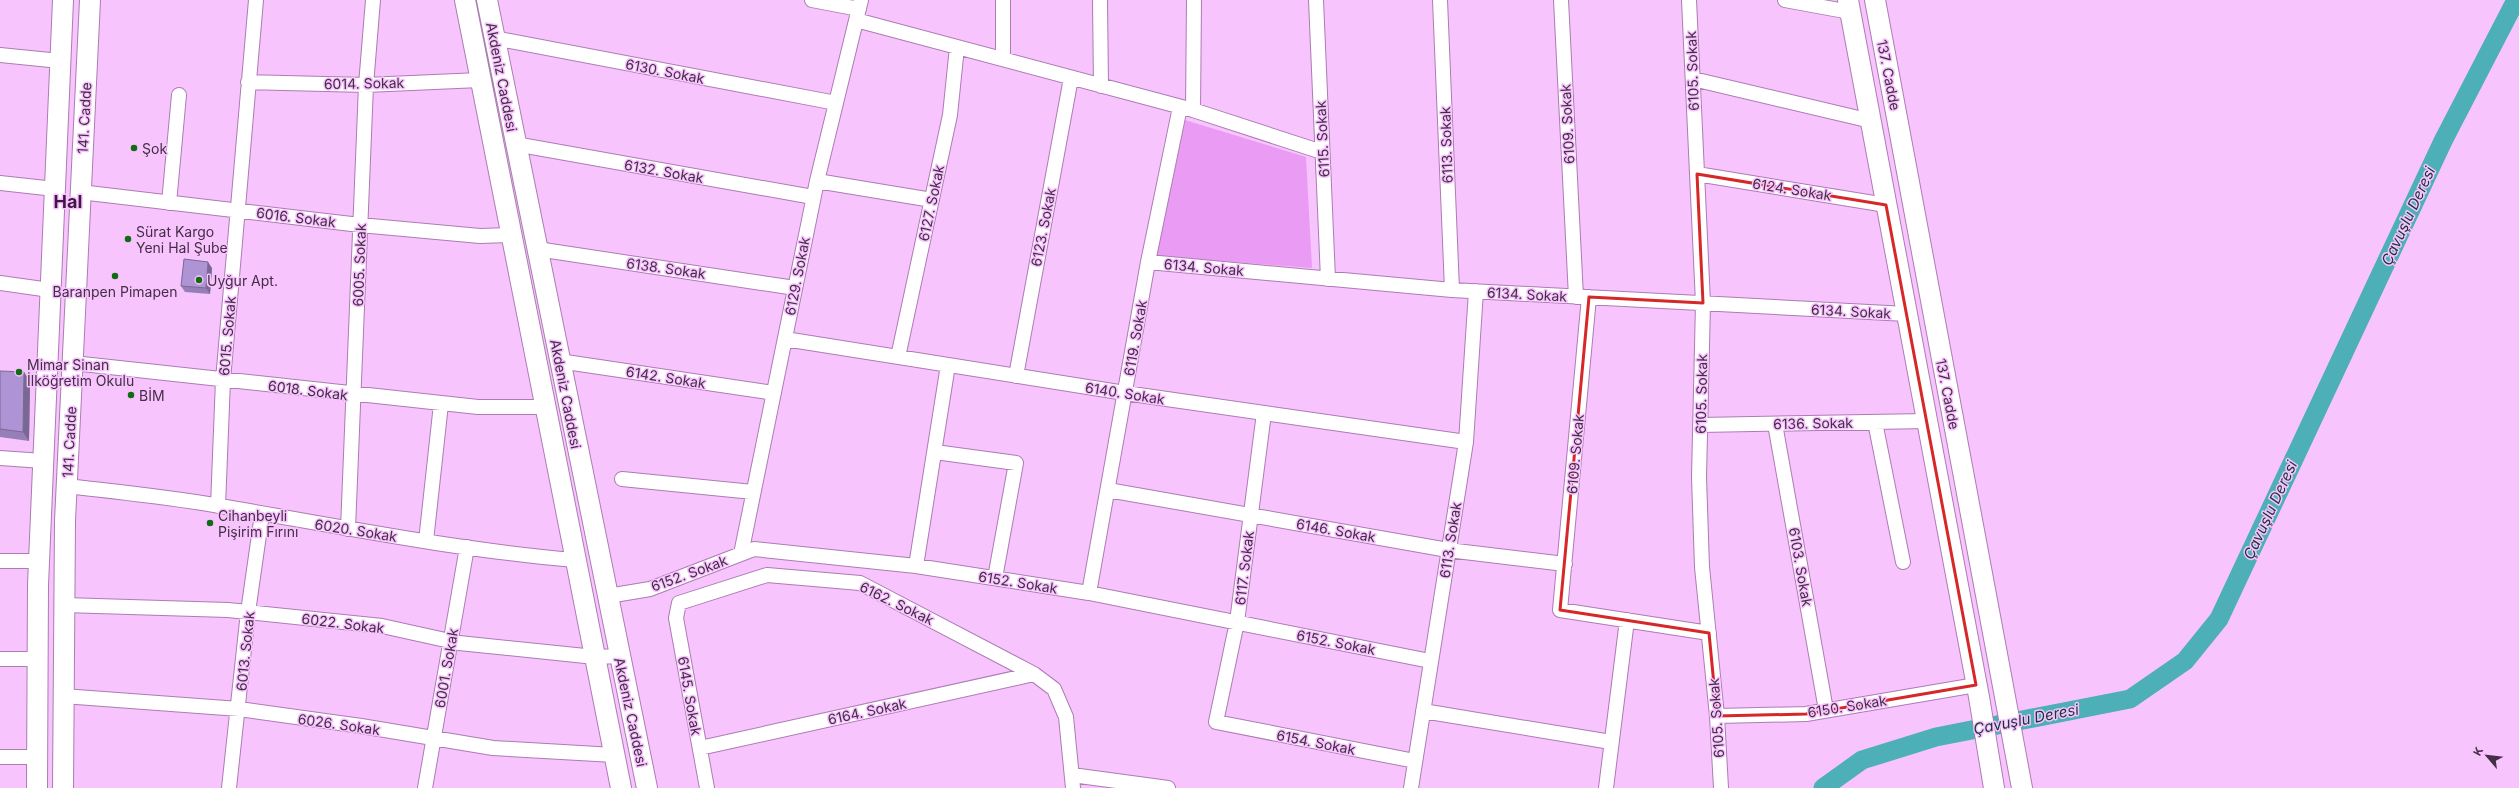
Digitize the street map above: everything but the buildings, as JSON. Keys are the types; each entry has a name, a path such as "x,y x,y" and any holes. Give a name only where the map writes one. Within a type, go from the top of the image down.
{"street":[{"name":"141. Cadde","path":"37,788 39,561 63,0"},
{"name":"141. Cadde","path":"63,788 64,606 67,486 90,0"},
{"name":"6015. Sokak","path":"218,506 223,380 256,0"},
{"name":"6005. Sokak","path":"348,529 366,85 373,0"},
{"name":"Akdeniz Caddesi","path":"465,0 621,788"},
{"name":"Akdeniz Caddesi","path":"487,0 559,361 647,788"},
{"path":"812,0 858,10 957,47 1186,109 1322,152"},
{"path":"1003,0 1003,59"},
{"path":"1100,0 1101,86"},
{"name":"6119. Sokak","path":"1089,593 1148,262 1186,109 1194,0"},
{"name":"6115. Sokak","path":"1316,0 1328,279"},
{"name":"6113. Sokak","path":"1440,0 1452,290"},
{"name":"6109. Sokak","path":"1561,0 1583,297 1565,564 1560,610 1627,620"},
{"name":"6105. Sokak","path":"1689,0 1703,303 1700,426 1701,537 1717,716 1721,788"},
{"path":"1785,0 1849,6"},
{"name":"137. Cadde","path":"1875,0 2022,787"},
{"name":"137. Cadde","path":"1849,6 1978,691 1994,787"},
{"name":"6129. Sokak","path":"741,554 813,198 858,10"},
{"name":"6130. Sokak","path":"494,38 836,103"},
{"name":"6127. Sokak","path":"898,357 950,115 957,47"},
{"path":"0,55 87,61"},
{"name":"6123. Sokak","path":"1016,376 1071,78"},
{"path":"1693,78 1871,120"},
{"name":"6014. Sokak","path":"248,82 366,85 480,80"},
{"path":"170,203 179,95"},
{"name":"6132. Sokak","path":"516,144 813,198"},
{"name":"6124. Sokak","path":"1697,174 1886,205"},
{"path":"817,181 932,200"},
{"path":"0,183 55,189"},
{"name":"6016. Sokak","path":"80,192 360,225 480,236 511,235"},
{"name":"6138. Sokak","path":"537,249 795,288"},
{"name":"6134. Sokak","path":"1148,262 1452,290 1907,314"},
{"path":"0,283 50,290"},
{"name":"6113. Sokak","path":"1411,788 1466,442 1476,291"},
{"name":"6140. Sokak","path":"785,339 1125,393 1466,442"},
{"name":"6142. Sokak","path":"559,361 774,393"},
{"name":"6018. Sokak","path":"73,363 441,404 478,407 545,407"},
{"path":"916,566 948,365"},
{"path":"426,541 441,404"},
{"name":"6117. Sokak","path":"1216,722 1237,622 1264,413"},
{"name":"6136. Sokak","path":"1700,426 1927,421"},
{"path":"1875,422 1903,562"},
{"name":"6103. Sokak","path":"1775,424 1826,710"},
{"path":"934,452 1016,463 994,578"},
{"path":"0,458 43,461"},
{"path":"622,478 753,492"},
{"name":"6020. Sokak","path":"67,486 218,506 348,529 467,547 575,560"},
{"name":"6146. Sokak","path":"1108,490 1448,550 1565,564"},
{"name":"6013. Sokak","path":"230,788 248,612 262,514"},
{"name":"6001. Sokak","path":"425,788 467,547"},
{"name":"6152. Sokak","path":"608,596 650,589 754,549 916,566 1089,593 1430,661"},
{"path":"0,561 39,561"},
{"name":"6162. Sokak","path":"680,603 767,575 860,583 1034,674 1054,689 1066,717 1072,781"},
{"name":"6145. Sokak","path":"680,603 676,618 707,788"},
{"path":"38,605 64,606"},
{"name":"6022. Sokak","path":"64,606 248,612 382,626 451,641 595,657 620,656"},
{"path":"1606,788 1627,620 1709,633"},
{"path":"0,659 64,658"},
{"name":"6164. Sokak","path":"700,748 1034,674"},
{"name":"6150. Sokak","path":"1717,716 1806,714 1826,710 1978,691"},
{"name":"6026. Sokak","path":"63,696 239,710 493,748 614,755"},
{"path":"1423,712 1611,742"},
{"name":"6154. Sokak","path":"1216,722 1415,761"},
{"path":"0,757 37,757"},
{"path":"1072,781 1168,788"}],"highlighted area":[{"path":"1697,174 1886,205 1976,685 1806,714 1717,716 1709,633 1560,610 1589,297 1703,303"}],"shaded area":[{"path":"1185,120 1306,157 1312,268 1156,256"}],"waterway":[{"name":"Çavuşlu Deresi","path":"1823,788 1862,760 1936,737 2130,699 2185,661 2219,619 2443,141 2516,0"}],"place":[{"name":"Şok","path":"134,148"},
{"name":"Sürat Kargo Yeni Hal Şube","path":"128,239"},
{"name":"Baranpen Pimapen","path":"115,276"},
{"name":"Uyğur Apt.","path":"199,280"},
{"name":"Mimar Sinan İlköğretim Okulu","path":"19,372"},
{"name":"BİM","path":"131,395"},
{"name":"Cihanbeyli Pişirim Fırını","path":"210,523"}],"district":[{"name":"Hal","path":"68,201"}]}
